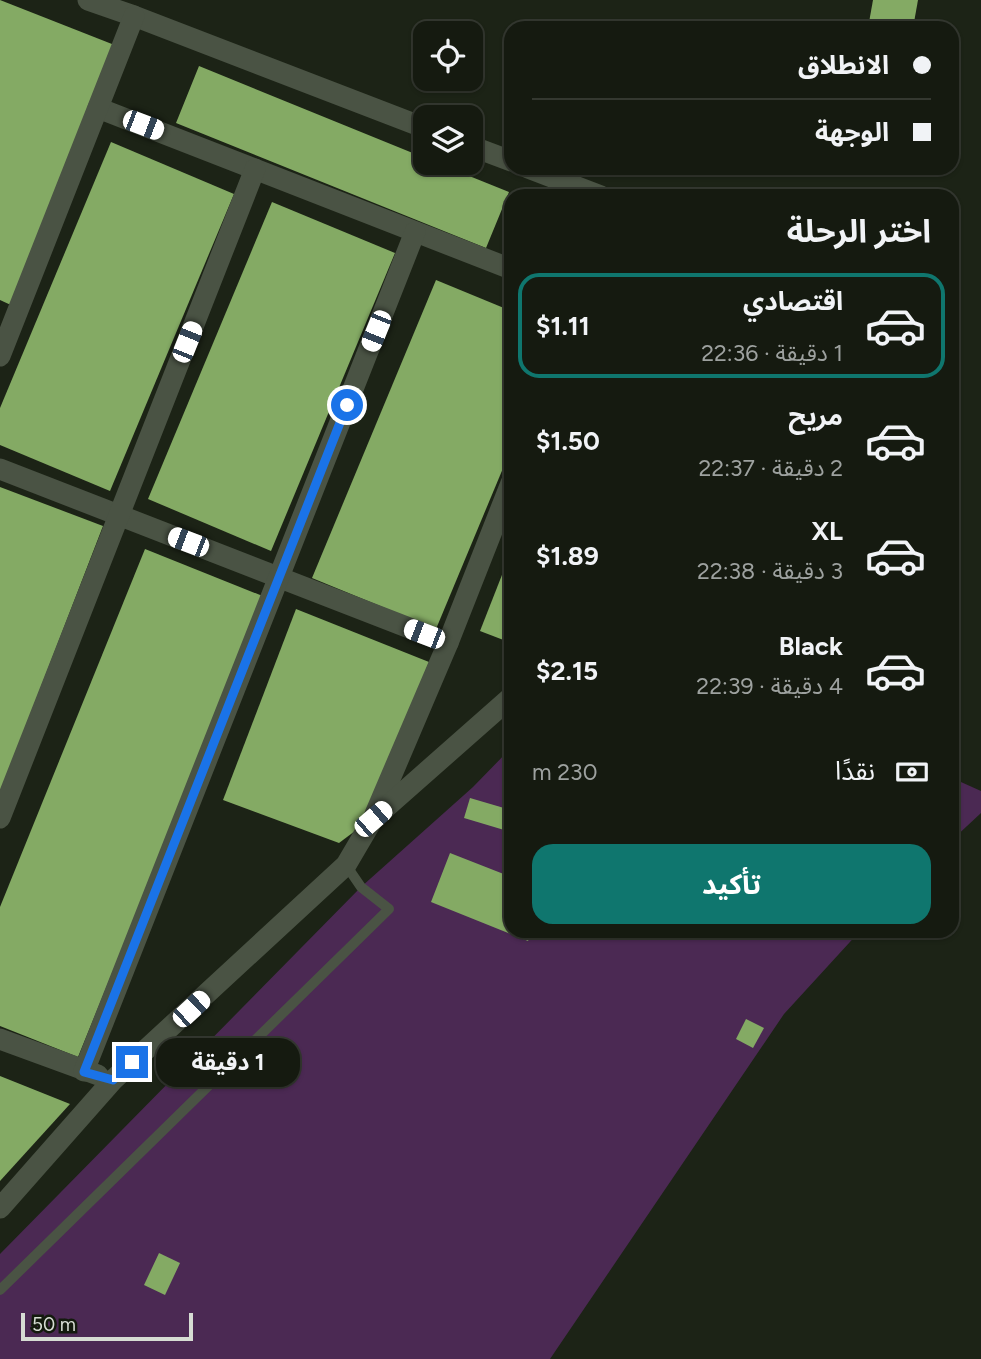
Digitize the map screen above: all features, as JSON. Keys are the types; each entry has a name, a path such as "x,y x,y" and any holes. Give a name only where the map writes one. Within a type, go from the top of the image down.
{"street":[{"path":"88,0 413,123"},
{"path":"0,356 6,321 98,108 134,16"},
{"path":"98,108 504,266"},
{"path":"483,150 504,158"},
{"path":"0,818 255,169"},
{"path":"546,175 583,189"},
{"path":"84,1072 415,232"},
{"path":"0,468 448,643"},
{"path":"0,1208 113,1080 346,865 373,819 448,643 504,501"},
{"path":"373,819 504,703"},
{"path":"0,1039 84,1072 113,1080"}],"lane":[{"path":"0,1290 389,909 361,887 346,865"}],"shaded area":[{"path":"504,755 504,938 854,938 784,1014 550,1359 0,1359 0,1254 361,887 473,787"},
{"path":"959,781 981,791 981,813 959,833"}],"building":[{"path":"0,0 117,46 13,306 0,300"},
{"path":"873,0 918,0 914,21 869,21"},
{"path":"199,66 413,153 413,175 467,175 504,190 504,204 486,248 176,123"},
{"path":"111,142 234,194 110,491 0,445 0,408"},
{"path":"272,202 395,253 271,551 148,499"},
{"path":"436,280 504,308 504,466 436,629 312,578"},
{"path":"0,487 103,526 0,793"},
{"path":"145,549 265,597 78,1057 0,1026 0,907"},
{"path":"504,570 504,640 480,631"},
{"path":"296,609 429,662 367,822 339,843 223,800"},
{"path":"470,798 504,808 504,830 464,818"},
{"path":"450,853 504,874 504,931 431,902"},
{"path":"746,1019 764,1028 753,1048 736,1039"},
{"path":"0,1076 70,1104 0,1181"},
{"path":"159,1253 180,1263 165,1295 144,1285"}],"route":[{"path":"132,1062 113,1080 84,1072 347,405"}]}
